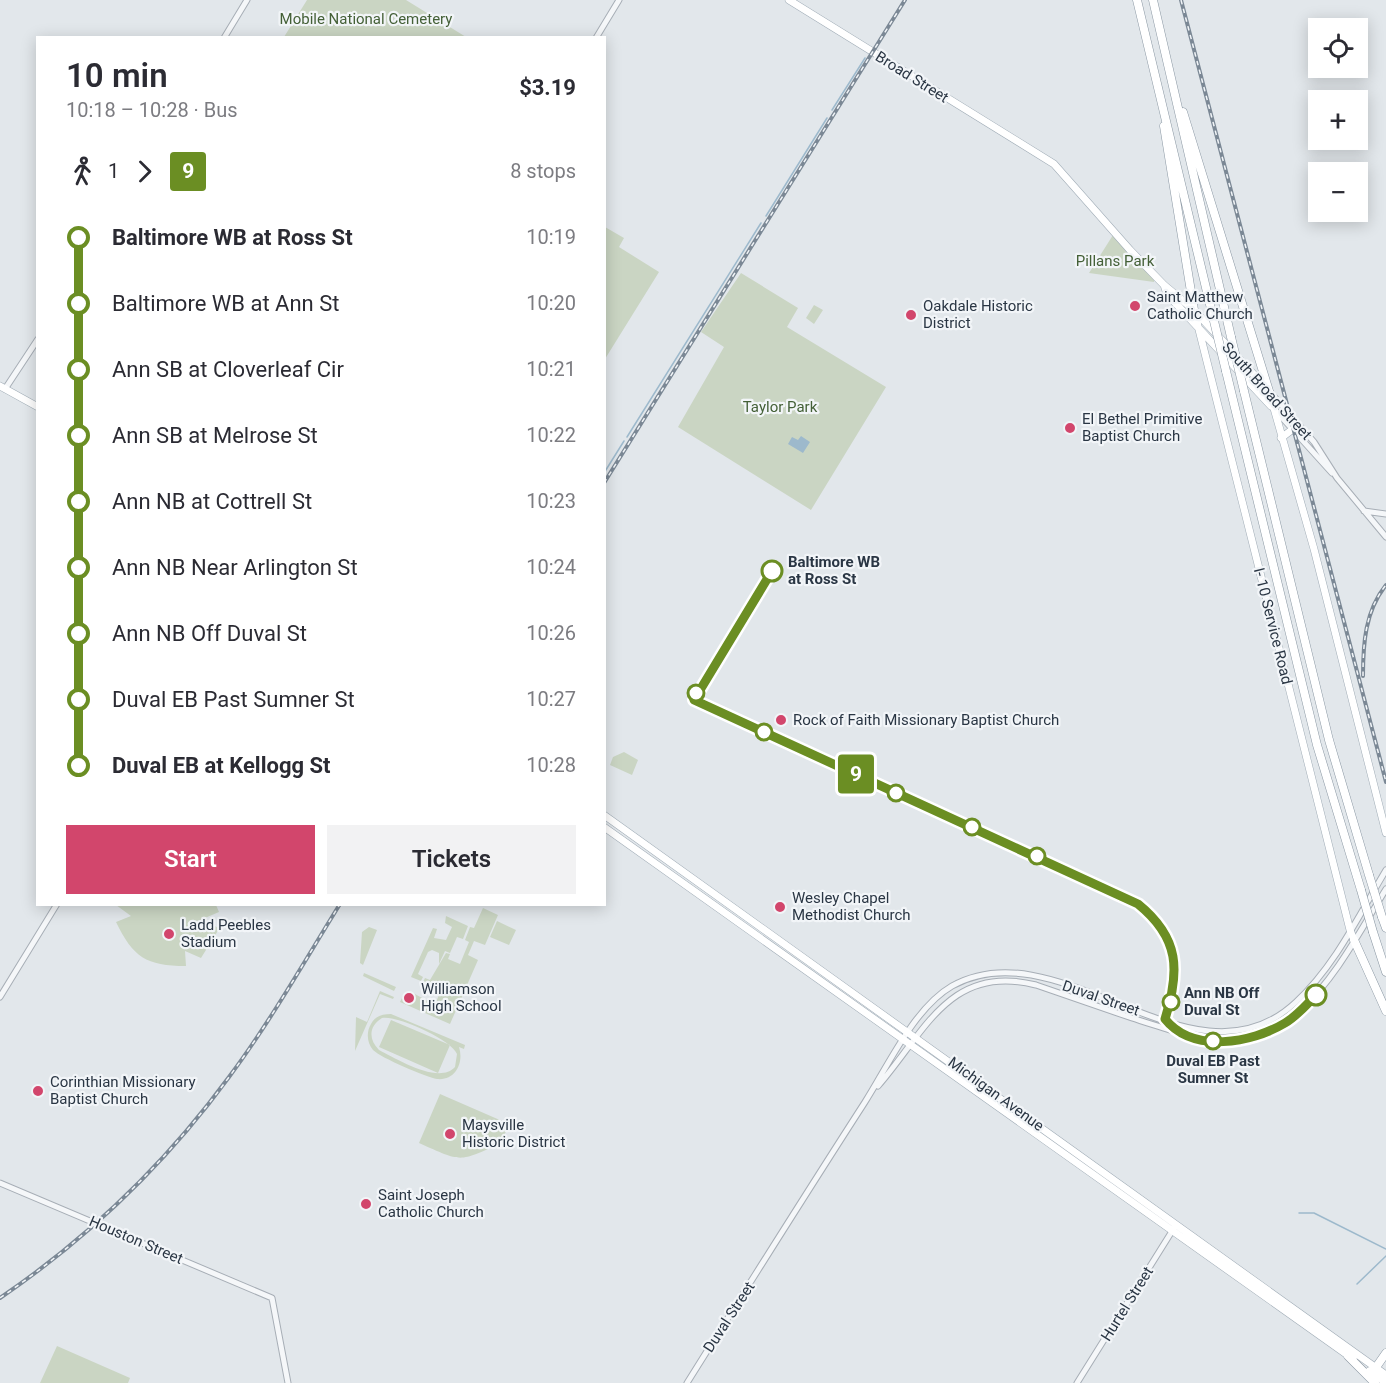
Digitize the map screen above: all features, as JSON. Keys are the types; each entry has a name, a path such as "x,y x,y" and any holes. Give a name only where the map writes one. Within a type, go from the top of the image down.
{"highway":[{"path":"1137,0 1317,745 1386,972"},
{"path":"1153,0 1326,729 1386,928"},
{"path":"1176,100 1186,118 1206,192 1269,391"},
{"path":"1162,103 1164,136 1194,310"},
{"path":"1354,940 1386,1011"},
{"path":"1374,1370 1386,1353"},
{"path":"1348,1356 1375,1383"}],"main road":[{"name":"Broad Street","path":"789,0 1035,153"},
{"name":"South Broad Street","path":"1035,153 1053,164 1164,285 1194,310 1269,391"},
{"name":"South Broad Street","path":"1164,285 1167,294 1273,407"},
{"name":"I- 10 Service Road","path":"1194,310 1354,940"},
{"path":"3,387 36,406"},
{"path":"1269,391 1314,549 1386,833"},
{"path":"1281,438 1293,429"},
{"name":"Michigan Avenue","path":"606,816 1177,1224 1374,1370 1386,1383"},
{"name":"Michigan Avenue","path":"606,828 1348,1356 1386,1375"},
{"path":"850,1001 856,995"}],"street":[{"path":"225,36 247,0"},
{"path":"597,36 618,0"},
{"path":"3,387 36,342"},
{"name":"South Broad Street","path":"1269,391 1314,442 1337,478"},
{"name":"South Broad Street","path":"1273,407 1386,537"},
{"path":"1364,511 1386,514"},
{"name":"Duval Street","path":"687,1383 867,1099 913,1035 935,999 953,986 985,974 1008,971 1035,976 1200,1030 1232,1032 1247,1029 1276,1017 1294,1004 1320,978 1386,870"},
{"name":"Duval Street","path":"913,1035 939,1007 958,993 982,984 1012,980 1193,1037 1224,1041 1244,1039 1272,1030 1299,1012 1316,995 1386,889"},
{"path":"0,997 56,906"},
{"name":"Houston Street","path":"0,1183 272,1298 288,1383"},
{"name":"Hurtel Street","path":"1077,1383 1177,1224"}],"green space":[{"name":"Mobile National Cemetery","path":"307,0 406,0 464,36 285,36"},
{"path":"606,228 624,238 619,247 659,272 606,357"},
{"name":"Pillans Park","path":"1113,235 1154,280 1154,282 1089,273"},
{"name":"Taylor Park","path":"741,273 798,308 787,327 886,387 811,510 678,427 724,347 701,332"},
{"path":"814,305 823,310 814,324 806,318"},
{"path":"624,752 638,760 632,775 610,765 613,757"},
{"name":"Ladd Peebles Stadium","path":"117,906 216,906 219,912 205,918 219,929 201,958 185,951 186,966 172,966 142,957 128,944 116,922 131,916"},
{"path":"483,908 498,915 485,945 474,941 468,955 478,960 450,1024 400,1002 403,996 411,999 413,993 435,1005 440,992 422,984 425,978 430,980 446,953 450,954 448,959 460,964 469,942 465,940 470,927 474,928"},
{"path":"446,916 468,926 463,939 457,937 450,953 445,951 439,964 439,953 432,950 428,952 418,974 423,977 421,981 411,977 433,928 437,929 434,938 446,940 452,927 445,923"},
{"path":"497,921 516,930 509,945 490,937"},
{"path":"369,927 377,930 363,965 360,963 362,932"},
{"path":"364,973 396,987 394,991 363,976"},
{"path":"380,991 394,997 393,999 380,994 355,1051 356,1017 367,1022"},
{"path":"391,1014 465,1045 464,1049 459,1047 460,1059 454,1074 444,1079 431,1078 373,1050 368,1041 369,1027 377,1017","holes":["382,1018 411,1024 445,1042 457,1054 455,1067 448,1072 429,1072 379,1050 373,1041 372,1029"]},
{"path":"391,1020 450,1045 438,1073 379,1047"},
{"path":"440,1094 509,1124 501,1143 460,1158 419,1143"},
{"path":"57,1346 130,1378 128,1383 40,1383"}],"water":[{"path":"801,436 810,442 803,453 788,444 792,437 798,440"}],"waterway":[{"path":"832,110 865,58"},
{"path":"766,216 827,118"},
{"path":"627,437 761,223"},
{"path":"606,470 624,441"},
{"path":"1299,1213 1314,1213 1386,1249"},
{"path":"1357,1284 1386,1256"}],"railway":[{"path":"606,480 905,0"},
{"path":"1181,0 1386,782"},
{"path":"1363,676 1369,617 1386,585"},
{"path":"0,1298 33,1275 95,1224 152,1169 205,1109 259,1035 339,906"}],"bus line":[{"name":"9","path":"772,571 695,694 694,700 1138,904 1164,930 1173,952 1175,964 1173,995 1165,1019 1184,1035 1224,1041 1259,1036 1287,1022 1316,995"}],"place":[{"name":"Saint Matthew Catholic Church","path":"1135,306"},
{"name":"Oakdale Historic District","path":"911,315"},
{"name":"El Bethel Primitive Baptist Church","path":"1070,428"},
{"name":"Baltimore WB at Ross St","path":"772,571"},
{"name":"Rock of Faith Missionary Baptist Church","path":"781,720"},
{"name":"Wesley Chapel Methodist Church","path":"780,907"},
{"name":"Ladd Peebles Stadium","path":"169,934"},
{"name":"Williamson High School","path":"409,998"},
{"name":"Ann NB Off Duval St","path":"1171,1002"},
{"name":"Duval EB Past Sumner St","path":"1213,1041"},
{"name":"Corinthian Missionary Baptist Church","path":"38,1091"},
{"name":"Maysville Historic District","path":"450,1134"},
{"name":"Saint Joseph Catholic Church","path":"366,1204"}]}
